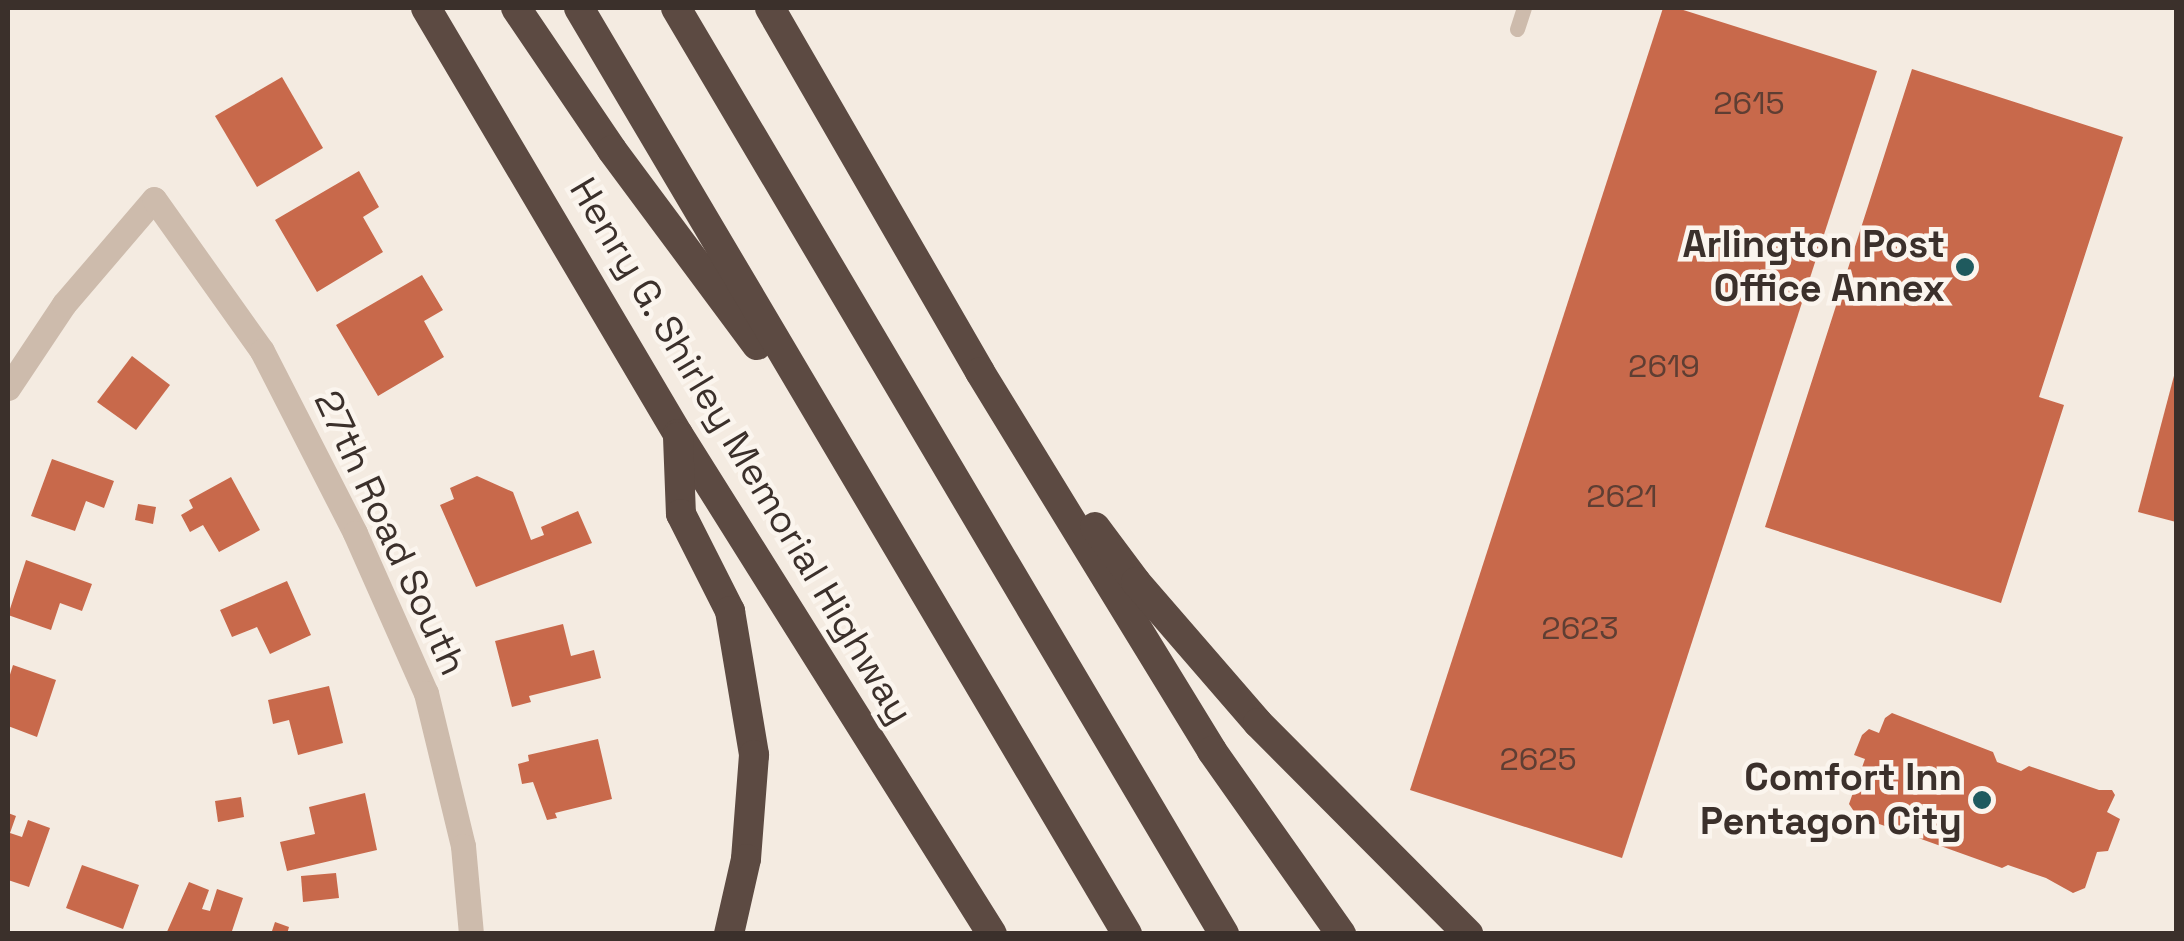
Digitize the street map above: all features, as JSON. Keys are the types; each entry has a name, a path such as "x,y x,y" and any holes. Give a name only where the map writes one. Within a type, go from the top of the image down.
{"highway":[{"name":"Henry G. Shirley Memorial Highway","path":"426,8 678,434 992,934"},
{"path":"516,8 612,150 854,476"},
{"path":"579,8 1127,934"},
{"path":"676,8 1224,934"},
{"path":"770,8 980,372 1212,752 1341,934"},
{"path":"980,372 1136,582 1246,709 1468,934"},
{"path":"678,434 681,514 730,611 752,737 746,859 728,934"}],"street":[{"name":"27th Road South","path":"8,388 64,304 154,199 262,351 355,532 426,693 463,846 470,934"}],"lane":[{"path":"1517,29 1524,8"}],"building":[{"path":"1663,8 1677,8 1877,71 1622,858 1410,790"},
{"name":"Arlington Post Office Annex","path":"1912,69 2123,137 2039,397 2064,405 2001,603 1765,527"},
{"path":"282,77 323,148 257,187 215,116"},
{"path":"359,171 379,207 363,217 383,252 317,292 275,220"},
{"path":"422,275 443,310 424,321 444,357 378,396 336,325"},
{"path":"132,356 170,385 136,430 97,402"},
{"path":"2176,372 2176,522 2138,512"},
{"path":"52,459 114,481 104,508 86,501 75,531 31,516"},
{"path":"477,476 513,492 531,540 544,535 541,527 578,511 592,543 476,587 440,505 454,499 450,488"},
{"path":"231,477 260,530 219,552 203,525 190,532 181,515 193,508 189,500"},
{"path":"138,504 156,507 153,524 135,520"},
{"path":"26,560 92,584 82,611 60,603 51,630 8,615"},
{"path":"287,581 311,635 270,654 257,627 232,637 220,610"},
{"path":"563,624 571,656 594,650 601,678 529,696 531,702 512,707 495,641"},
{"path":"13,665 56,680 37,737 8,726 8,681"},
{"path":"329,686 343,743 298,755 289,720 273,724 268,700"},
{"name":"Comfort Inn Pentagon City","path":"1892,713 1993,752 1997,762 2021,771 2029,766 2099,790 2112,790 2115,795 2107,812 2120,819 2108,851 2097,852 2085,888 2073,893 2046,878 2008,865 2002,868 1857,816 1849,804 1865,759 1854,755 1862,735 1869,729 1879,733 1885,718"},
{"path":"598,739 612,799 555,813 557,818 547,820 533,782 522,784 518,764 529,761 528,755"},
{"path":"365,793 377,850 287,871 280,842 315,834 309,807"},
{"path":"241,797 244,817 218,822 215,801"},
{"path":"8,813 16,816 10,833 22,837 28,820 50,828 29,887 8,880"},
{"path":"82,865 139,885 123,929 66,908"},
{"path":"336,873 339,898 303,902 301,876"},
{"path":"189,882 209,890 202,909 210,911 217,889 243,898 231,934 166,934"},
{"path":"275,922 289,927 287,934 271,934"}],"place":[{"name":"Arlington Post Office Annex","path":"1965,267"},
{"name":"Comfort Inn Pentagon City","path":"1982,800"}]}
